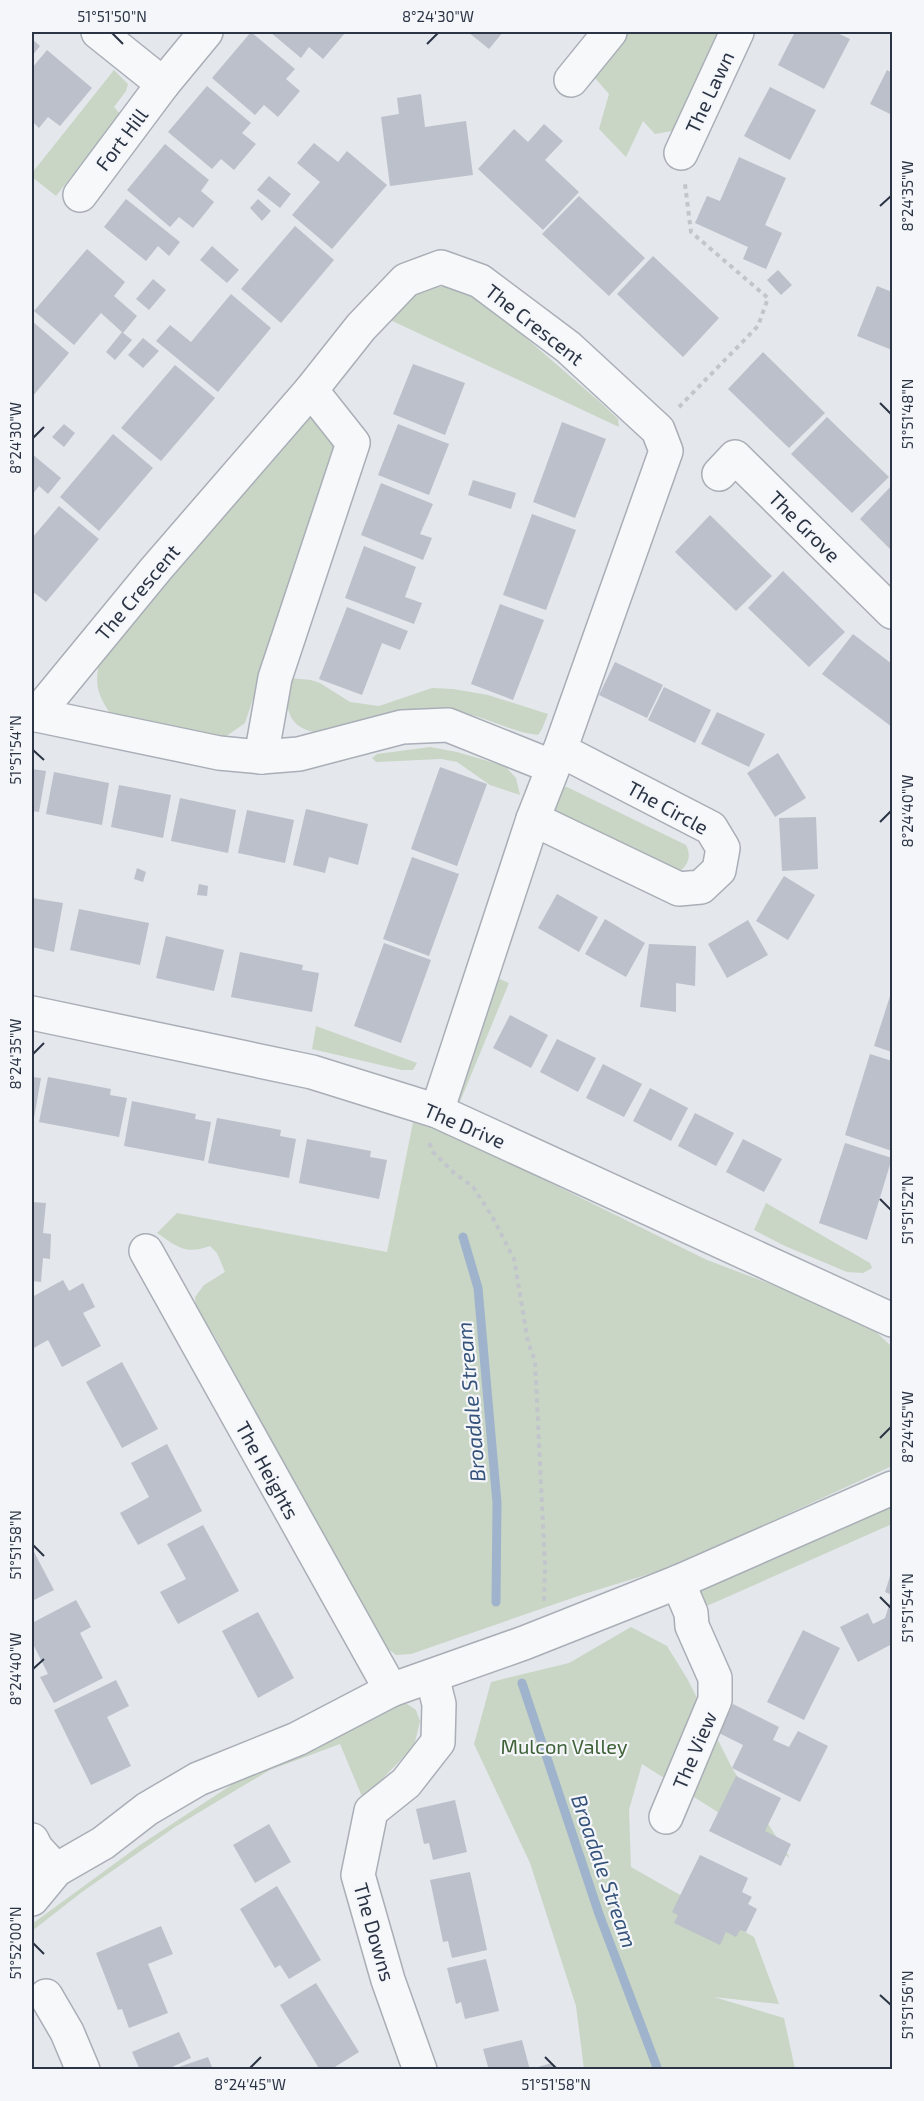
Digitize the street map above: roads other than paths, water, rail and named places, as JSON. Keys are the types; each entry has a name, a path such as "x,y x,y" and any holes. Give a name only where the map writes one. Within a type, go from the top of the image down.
{"street":[{"path":"98,32 163,84"},
{"name":"Fort Hill","path":"80,195 163,84 206,32"},
{"path":"571,80 610,32"},
{"name":"The Lawn","path":"681,153 737,32"},
{"name":"The Crescent","path":"441,267 480,281 568,347 662,441 557,759 448,725 402,726 299,754 261,757 219,753 34,714 311,390 361,327 406,280 441,267"},
{"path":"261,757 275,678 353,442 311,390"},
{"name":"The Grove","path":"719,474 735,457 892,612"},
{"path":"437,1111 532,819 557,759"},
{"name":"The Circle","path":"532,819 679,889 701,887 719,870 723,848 711,828 557,759"},
{"name":"The Drive","path":"32,1013 312,1072 437,1111 883,1316"},
{"name":"The Heights","path":"146,1251 391,1690"},
{"path":"32,1899 56,1870 103,1843 147,1809 198,1779 297,1739 391,1690 533,1639 678,1582 892,1488"},
{"name":"The View","path":"666,1817 715,1700 715,1678 692,1626 691,1612 678,1582"},
{"name":"The Downs","path":"420,2070 388,1980 358,1875 371,1811 406,1783 438,1742 439,1704 432,1676"},
{"path":"32,1840 36,1848 56,1870"},
{"path":"46,1996 67,2032 83,2070"}],"waterway":[{"name":"Broadale Stream","path":"463,1237 478,1288 497,1503 496,1602"},
{"name":"Broadale Stream","path":"522,1683 599,1914 658,2070"}],"park label":[{"name":"Mulcon Valley","path":"564,1746"}]}
